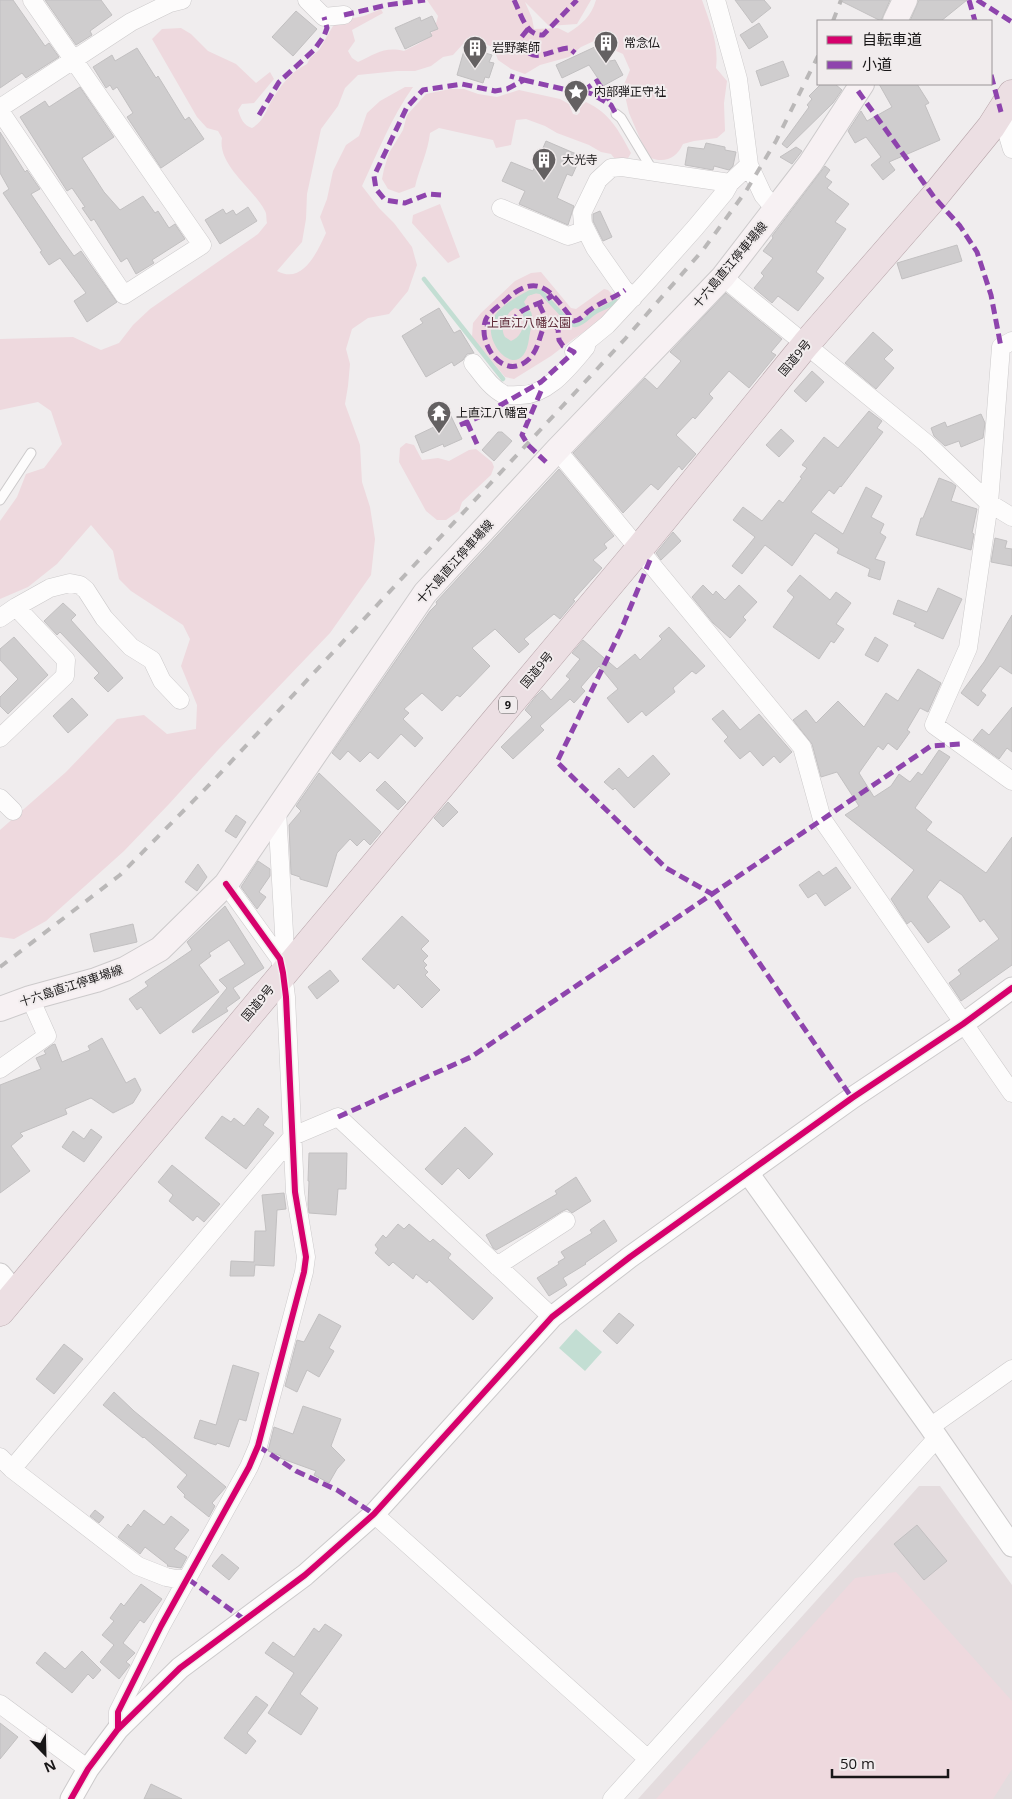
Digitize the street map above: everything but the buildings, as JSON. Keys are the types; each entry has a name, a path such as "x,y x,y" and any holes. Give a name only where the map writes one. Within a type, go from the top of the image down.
{"highway":[{"name":"国道9号","path":"5,1293 281,966 640,548 806,344 934,197 1006,103"}],"main road":[{"path":"896,20 906,0"},
{"name":"十六島直江停車場線","path":"0,1009 30,998 125,970 160,950 226,884 425,592 557,450 723,277 810,164 861,85"}],"street":[{"path":"32,0 74,60 202,245 124,294 0,110 74,60 131,22 170,3 182,0"},
{"path":"306,0 324,17 344,15"},
{"path":"716,0 738,79 749,165 763,195 776,210"},
{"path":"1006,103 1012,149"},
{"path":"473,363 491,386 505,395 524,396 541,391 566,370 701,221 730,183 749,165"},
{"path":"632,298 595,248 583,224 582,213 598,180 611,168 622,167 730,183"},
{"path":"501,208 568,236 586,230"},
{"path":"723,277 926,443 989,503 1012,517"},
{"path":"574,352 607,325"},
{"path":"1012,341 1000,347 989,503 968,648 934,725 1012,781"},
{"path":"557,450 640,548 802,747 822,819 1012,1093"},
{"path":"0,618 50,588 70,583 80,585 86,590 104,618 131,647 152,660 162,681 180,700"},
{"path":"0,738 65,676 66,660 16,607"},
{"path":"0,798 13,812"},
{"path":"118,1729 118,1712 161,1626 249,1467 258,1446 304,1272 306,1257 295,1192 286,997 281,966 285,950 277,810"},
{"path":"226,884 281,966"},
{"path":"71,1799 88,1770 118,1729 180,1668 304,1576 374,1514 552,1317 630,1257 852,1098 963,1024 1012,988"},
{"path":"0,1070 47,1036 30,998"},
{"path":"188,1579 166,1577 138,1566 6,1463 293,1136 338,1117 552,1317"},
{"path":"748,1173 934,1432 1012,1546"},
{"path":"497,1266 566,1221"},
{"path":"612,1799 934,1432 1012,1370"},
{"path":"374,1514 648,1759"},
{"path":"0,1704 88,1770"}],"lane":[{"path":"616,114 621,118 653,171"},
{"path":"0,500 31,453"}],"shaded area":[{"path":"530,290 533,290 535,293 528,296 524,302 532,315 525,353 518,359 510,359 503,355 496,347 491,325 495,315 502,308","holes":["515,308 521,310 524,319 523,328 518,336 511,341 503,333 504,321"]},
{"path":"576,1329 602,1352 585,1371 559,1348"},
{"path":"919,1486 940,1486 1012,1585 1012,1799 638,1799"}],"green space":[{"path":"427,0 591,0 577,24 549,26 525,2 532,18 534,29 558,28 568,33 585,20 596,0 702,0 715,42 716,68 727,81 724,103 725,131 717,138 683,144 677,153 669,159 659,160 648,157 629,113 623,87 630,70 623,54 594,41 581,47 569,57 540,65 525,74 511,69 498,60 493,47 476,41 463,44 453,55 443,57 431,66 415,71 358,75 345,88 338,106 321,129 307,194 306,219 302,242 277,271 294,274 302,270 318,249 326,233 320,217 327,199 333,171 346,145 359,136 367,113 380,101 405,87 413,87 391,123 362,186 412,247 417,265 408,291 389,314 368,318 352,329 346,349 350,364 345,404 360,445 362,482 370,507 375,539 371,575 330,633 124,851 46,921 14,939 0,937 0,830 66,772 117,719 144,715 167,734 196,729 197,705 181,666 190,639 183,625 131,591 119,579 113,551 91,525 57,564 28,587 0,599 0,521 17,497 26,474 44,468 62,444 51,411 38,402 0,410 0,339 73,337 101,350 119,343 133,325 150,309 258,234 267,223 266,212 225,158 222,138 218,131 207,128 197,117 152,39 162,29 181,28 191,34 208,51 236,64 256,83 270,72 274,79 254,103 242,104 238,110 246,125 252,128 262,119 283,84 291,75 307,64 310,58 319,50 338,21 364,16 381,9 383,13 352,30 355,41 348,51 352,58 358,62 386,50 404,51 427,38 436,24 438,16"},
{"path":"450,89 464,89 478,94 497,97 519,90 560,99 569,104 573,114 577,115 580,112 580,107 586,102 608,117 631,153 627,160 615,159 611,154 601,152 589,145 526,119 516,120 511,145 496,148 493,140 439,128 430,133 415,187 399,193 388,189 382,179 384,169 389,153 403,130 407,115 426,94"},
{"path":"440,204 460,257 448,263 412,223 413,215"},
{"name":"上直江八幡公園","path":"541,272 571,308 576,309 604,289 608,290 620,302 609,315 551,356 514,379 505,377 472,337 473,323 515,281 531,273"},
{"path":"406,443 414,445 422,460 438,458 449,461 469,450 476,449 492,462 494,467 491,475 462,502 459,511 446,520 437,520 426,511 399,462 400,448"},
{"path":"896,1572 1012,1701 1012,1769 993,1799 656,1799 855,1578"}],"waterway":[{"path":"424,279 503,379"},
{"path":"529,293 541,292 571,324 575,325 616,301"}],"railway":[{"path":"833,20 841,0"},
{"path":"0,967 120,875 214,780 625,339 703,250 746,191 776,141 817,58"}],"marked path":[{"path":"344,15 387,5 425,0"},
{"path":"514,0 528,28 532,32 543,35 577,0"},
{"path":"969,0 975,20"},
{"path":"977,0 1012,22"},
{"path":"259,115 279,82 314,50 324,36 327,28 324,17"},
{"path":"528,29 520,39 524,48 529,53 541,55 569,48 575,53"},
{"path":"441,195 428,194 405,203 385,200 376,189 374,176 407,107 423,90 462,84 495,91 507,89 524,80 510,76"},
{"path":"992,79 1001,112"},
{"path":"524,80 563,89 577,89 592,94 611,105 616,114"},
{"path":"583,91 597,81 611,103"},
{"path":"858,91 934,197 960,226 977,252 991,295 1001,347"},
{"path":"539,304 547,321 533,355 520,365 510,366 502,363 494,357 485,339 486,319 493,310 519,290 529,286 538,286 546,290 560,303 574,321 581,318 594,307 625,290"},
{"path":"485,324 513,323 519,313 553,295"},
{"path":"499,406 541,382 574,352 563,346 559,340 558,329 547,321"},
{"path":"541,391 522,435 528,445 546,462"},
{"path":"460,425 486,414"},
{"path":"467,422 477,444"},
{"path":"650,560 621,630 557,762 666,868 712,894 852,1098"},
{"path":"338,1117 471,1057 931,746 960,744"},
{"path":"258,1446 296,1471 337,1490 374,1514"},
{"path":"188,1579 245,1620"}],"cycle path":[{"path":"118,1729 118,1712 161,1626 249,1467 258,1446 304,1272 306,1257 295,1192 286,997 280,959 226,884"},
{"path":"71,1799 88,1769 118,1729 180,1668 305,1575 374,1514 552,1317 630,1257 852,1098 963,1024 1012,988"}],"place":[{"name":"常念仏","path":"606,64"},
{"name":"岩野薬師","path":"475,69"},
{"name":"内部弾正守社","path":"576,113"},
{"name":"大光寺","path":"544,181"},
{"name":"上直江八幡宮","path":"439,434"}]}
